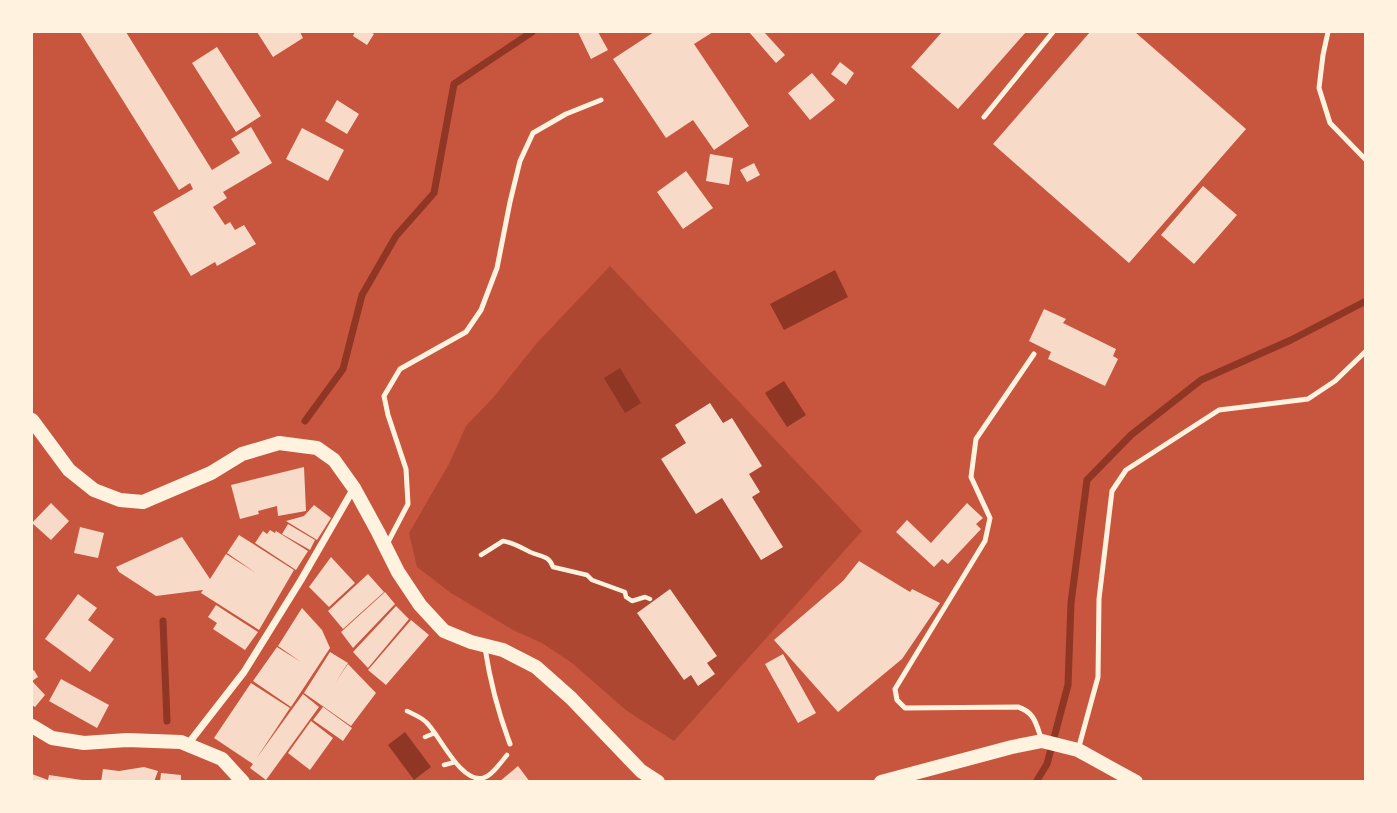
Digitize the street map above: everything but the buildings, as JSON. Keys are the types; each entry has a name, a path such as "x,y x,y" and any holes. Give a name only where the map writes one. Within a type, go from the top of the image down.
{"main road":[{"path":"32,420 69,470 94,489 120,500 143,502 211,473 242,454 279,443 317,448 334,460 354,488 398,572 419,605 444,631 471,642 503,650 536,667 571,698 641,771 658,782"},
{"path":"32,726 52,738 85,743 127,740 181,742 222,759 243,782"},
{"path":"881,782 1044,741 1074,749 1136,782"}],"street":[{"path":"187,745 244,673 354,488"}],"lane":[{"path":"984,117 1053,32"},
{"path":"1328,32 1319,88 1329,123 1366,160"},
{"path":"386,547 408,504 406,469 384,396 400,369 466,332 481,310 498,268 520,161 533,134 566,114 601,100"},
{"path":"1074,749 1098,677 1099,599 1112,491 1125,470 1219,410 1308,398 1335,381 1366,351"},
{"path":"1034,354 976,439 971,477 990,519 985,541 895,689 897,700 905,708 1018,707 1027,710 1034,717 1044,741"},
{"path":"484,645 491,683 510,744"}],"path":[{"path":"481,555 503,541 510,542 551,560 553,567 587,575 592,580 625,592 626,597 632,601 645,597 650,599"},
{"path":"407,711 425,722 455,762 469,775 482,778 488,776 508,754 510,744"},
{"path":"425,737 435,733"},
{"path":"444,765 455,762"}],"shaded area":[{"path":"610,266 862,531 674,741 627,711 572,663 542,643 513,630 451,593 417,567 409,533 449,464 466,426 492,399 536,344"},
{"path":"835,270 848,297 784,330 770,304"},
{"path":"620,368 641,403 625,413 604,378"},
{"path":"784,381 806,415 787,427 765,393"},
{"path":"405,732 431,767 414,780 388,745"}],"waterway":[{"path":"305,421 343,369 362,295 396,236 434,193 454,84 532,32"},
{"path":"1036,782 1047,764 1068,685 1071,603 1087,480 1131,435 1201,380 1291,340 1366,301"},
{"path":"163,621 167,721"}]}
